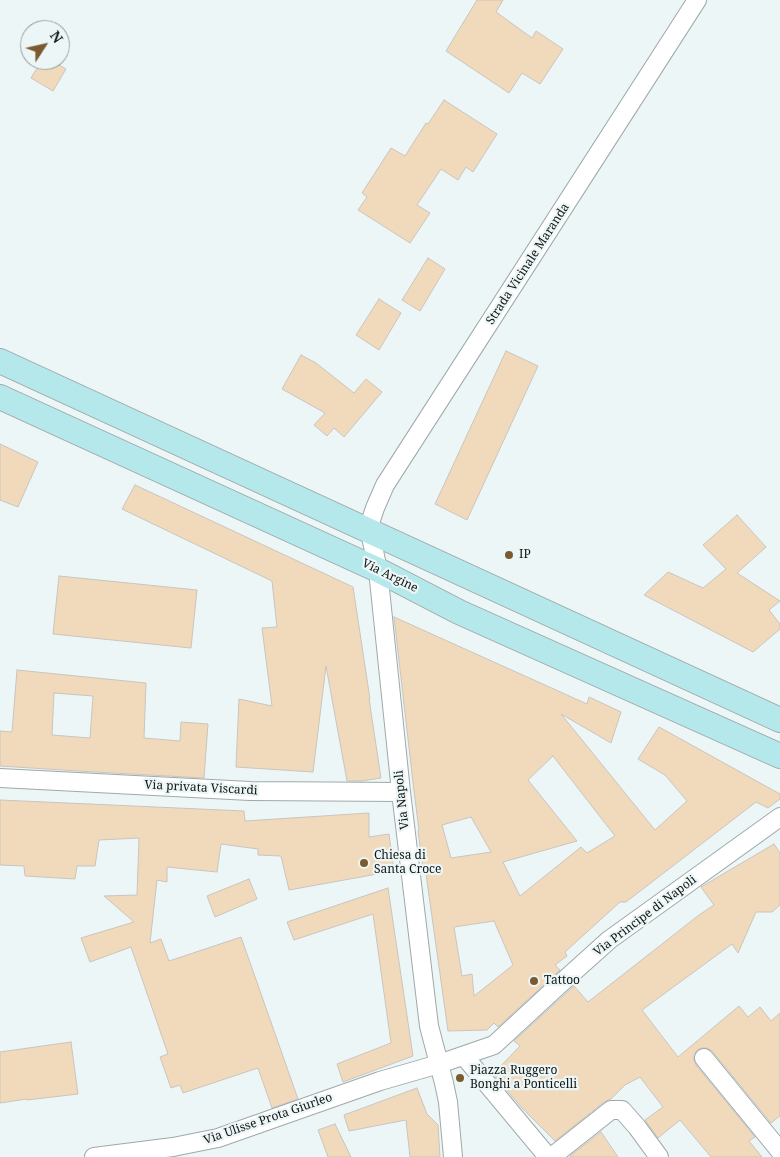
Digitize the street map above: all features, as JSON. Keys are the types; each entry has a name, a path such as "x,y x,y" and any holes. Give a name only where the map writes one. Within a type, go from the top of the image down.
{"street":[{"name":"Strada Vicinale Maranda","path":"370,532 375,508 385,485 696,0"},
{"path":"0,361 780,720"},
{"name":"Via Argine","path":"0,396 378,570 459,612 780,756"},
{"name":"Via Napoli","path":"370,532 378,570 401,792 429,1026 448,1102 453,1157"},
{"name":"Via privata Viscardi","path":"0,778 250,791 401,792"},
{"name":"Via Principe di Napoli","path":"439,1064 494,1045 609,940 780,817"},
{"path":"464,1056 548,1157 554,1156 611,1110 622,1110 659,1157"},
{"path":"704,1058 780,1151"},
{"name":"Via Ulisse Prota Giurleo","path":"94,1157 174,1147 218,1138 380,1081 439,1064"}],"building":[{"path":"477,0 503,0 496,12 532,38 536,31 563,49 540,84 522,73 509,93 446,51"},
{"path":"36,70 65,70 53,91 31,78"},
{"path":"444,100 497,134 473,172 466,167 458,180 441,169 417,205 430,213 410,243 358,210 367,197 362,193 391,148 405,156 426,123 428,124"},
{"path":"428,258 445,269 420,311 402,300"},
{"path":"379,299 401,313 379,350 356,335"},
{"path":"506,351 538,366 467,520 435,504"},
{"path":"301,355 316,363 354,393 366,379 382,392 344,437 334,428 327,436 314,425 325,413 282,389"},
{"path":"0,444 38,462 18,507 0,500"},
{"path":"135,485 353,587 381,778 347,781 326,666 313,772 236,767 239,699 272,706 262,628 277,627 272,581 122,509"},
{"path":"737,515 766,547 737,573 780,601 769,610 780,624 780,629 753,652 644,595 668,572 703,588 726,569 703,545"},
{"path":"59,576 197,590 191,648 53,634"},
{"path":"394,617 587,704 589,697 621,712 611,743 561,714 655,830 687,801 665,775 638,759 659,727 780,794 780,799 768,808 756,802 626,902 620,902 565,952 567,956 555,965 560,970 498,1027 494,1023 487,1030 448,1031 425,867 423,868","holes":["553,756 615,836 587,853 581,847 520,896 503,862 577,841 528,780","471,817 491,852 451,858 442,825","494,921 513,965 474,996 472,974 462,976 454,927"]},
{"path":"17,670 146,683 144,738 180,741 181,722 208,724 204,778 0,766 0,731 12,732","holes":["54,693 93,696 90,738 52,735"]},
{"path":"0,800 244,811 245,821 369,813 369,837 389,834 394,871 289,890 281,856 258,855 258,849 221,844 217,872 167,867 167,882 157,880 150,943 161,939 169,961 241,937 298,1099 272,1108 258,1068 183,1093 180,1085 171,1088 160,1057 168,1054 131,947 90,962 81,938 134,922 104,896 137,895 139,838 99,840 95,866 77,866 75,879 25,876 24,866 0,865"},
{"path":"774,844 780,853 780,905 772,912 756,912 738,953 732,944 642,1010 678,1057 739,1006 748,1017 760,1007 771,1021 780,1013 780,1116 771,1123 712,1051 702,1048 697,1050 694,1055 696,1065 755,1137 749,1141 762,1157 711,1157 680,1120 658,1138 645,1120 663,1107 640,1077 625,1085 611,1099 604,1102 555,1141 522,1108 493,1074 520,1046 514,1041 574,986 588,1002 714,905 701,887"},
{"path":"249,879 257,899 215,917 207,896"},
{"path":"388,888 413,1056 343,1082 337,1064 391,1043 373,914 294,940 287,922"},
{"path":"71,1042 78,1094 0,1103 0,1052"},
{"path":"417,1088 427,1114 438,1125 440,1157 410,1157 406,1120 349,1131 344,1115"},
{"path":"335,1124 351,1157 328,1157 318,1130"},
{"path":"601,1132 618,1157 570,1156"}],"place":[{"name":"IP","path":"509,555"},
{"name":"Chiesa di Santa Croce","path":"364,863"},
{"name":"Tattoo","path":"534,981"},
{"name":"Piazza Ruggero Bonghi a Ponticelli","path":"460,1078"}]}
